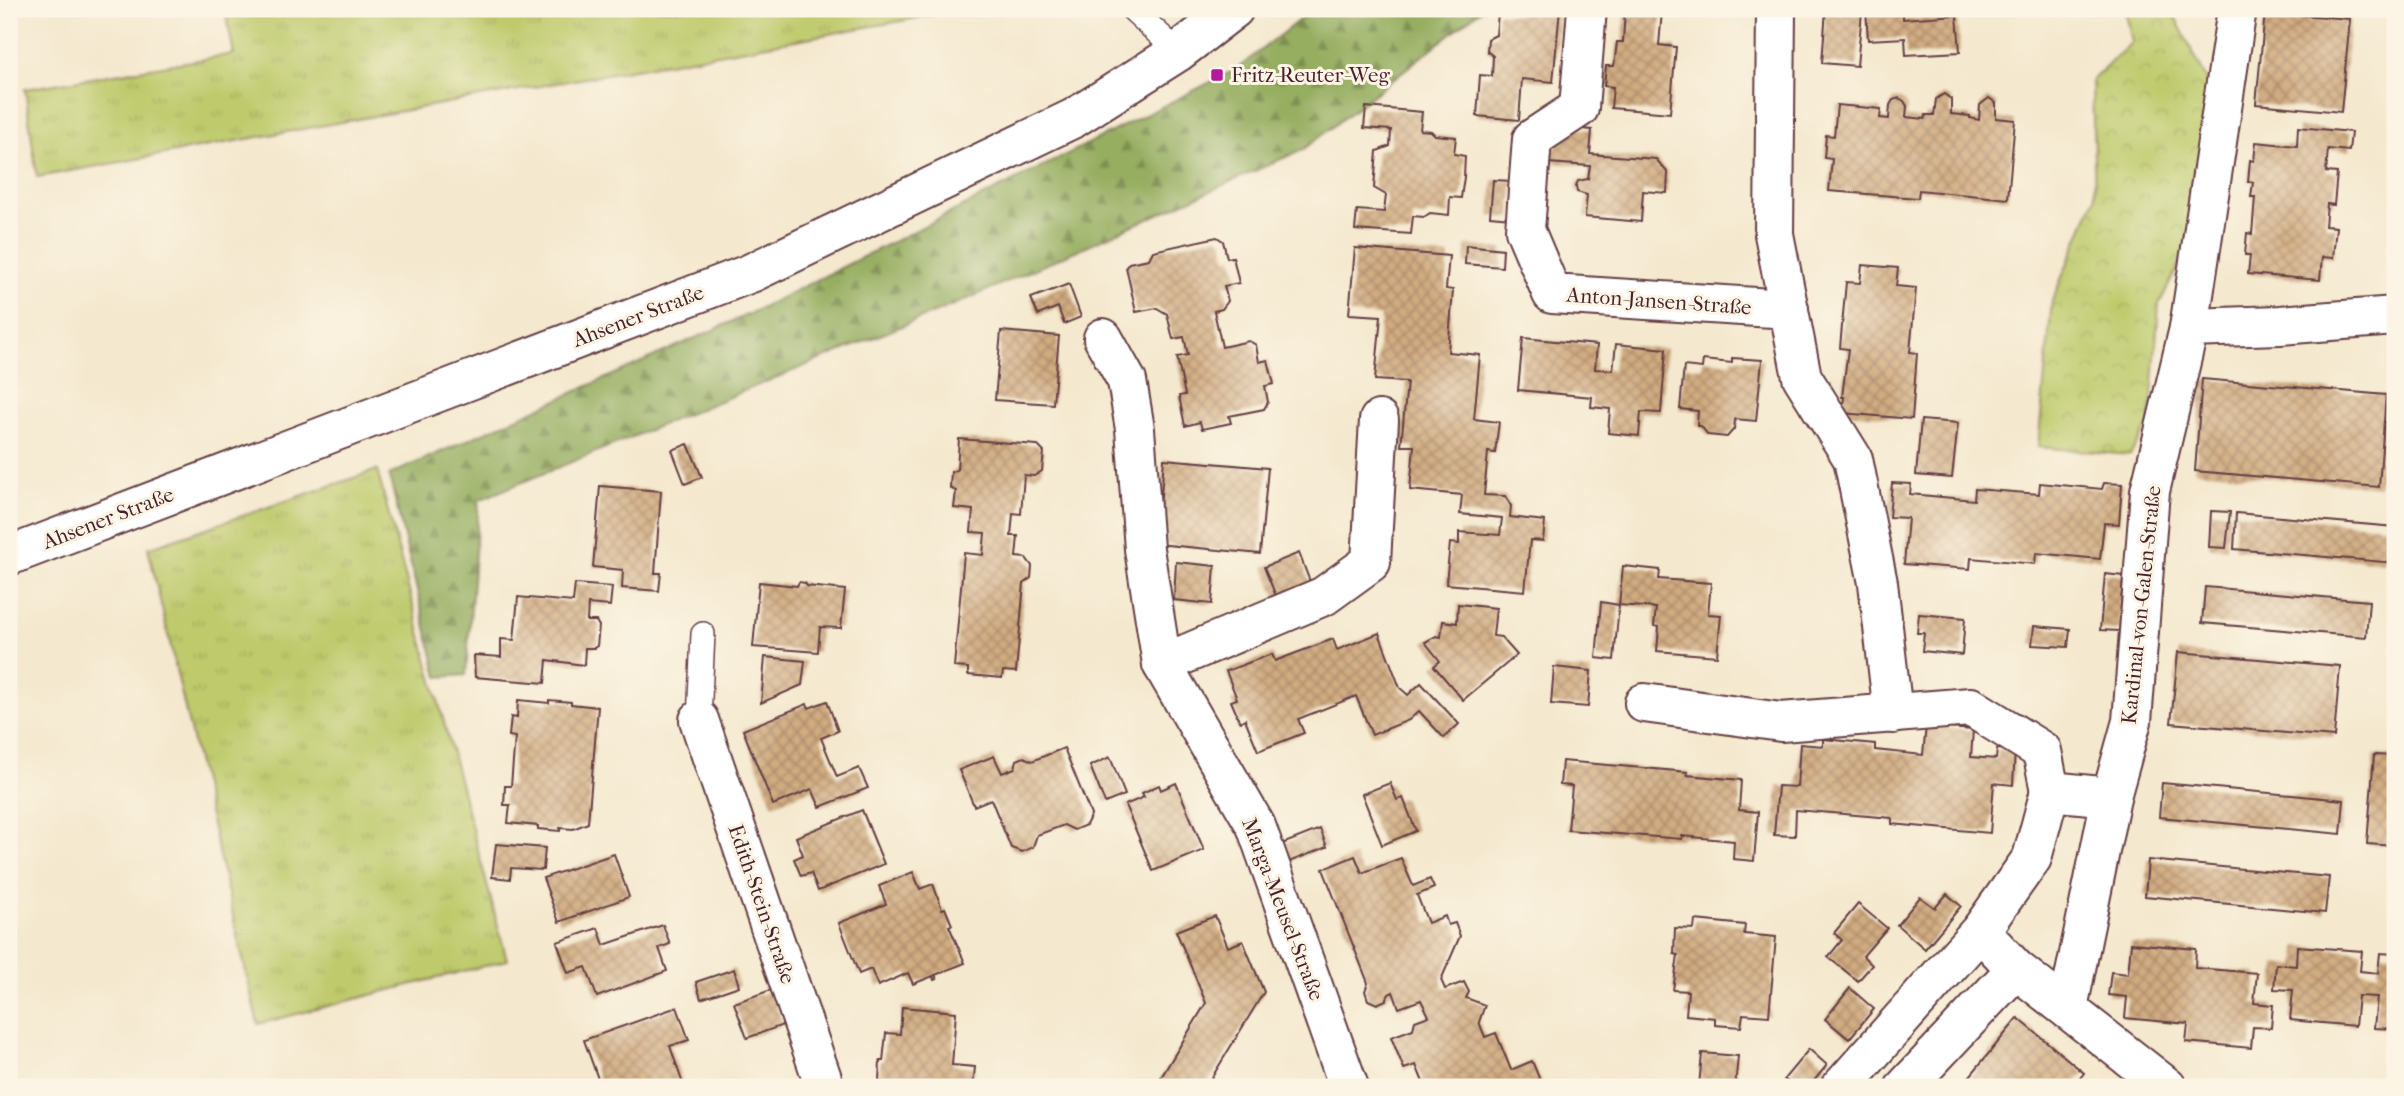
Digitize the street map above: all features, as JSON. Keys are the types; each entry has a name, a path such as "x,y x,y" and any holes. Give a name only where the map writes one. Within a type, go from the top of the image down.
{"street":[{"name":"Ahsener Straße","path":"9,556 751,272 1074,118 1178,52 1234,9"},
{"name":"Anton-Jansen-Straße","path":"1587,9 1579,108 1532,139 1525,230 1552,294 1789,309"},
{"path":"1776,9 1774,234 1802,377 1853,459 1878,583 1893,714"},
{"name":"Kardinal-von-Galen-Straße","path":"2067,1008 2111,797 2132,720 2150,491 2189,328 2237,9"},
{"path":"2189,328 2280,325 2395,316"},
{"name":"Marga-Meusel-Straße","path":"1103,338 1126,381 1135,429 1144,549 1162,664 1256,826 1349,1087"},
{"path":"1162,664 1324,596 1371,562 1379,421"},
{"path":"1644,703 1781,722 1971,707 2042,751 2050,791 2032,858 1980,931 1841,1087"},
{"name":"Edith-Stein-Straße","path":"699,720 825,1087"},
{"path":"2050,791 2111,797"},
{"path":"1980,931 2016,969 2167,1087"},
{"path":"1905,1087 2016,969"}],"lane":[{"path":"1132,9 1178,52"},
{"path":"699,720 703,634"}],"green space":[{"path":"225,9 967,9 37,177 25,89 234,54"},
{"path":"1313,9 1482,9 1304,149 963,301 479,500 466,675 438,677 389,475 749,314 1237,69"},
{"path":"2125,9 2171,9 2209,84 2194,236 2159,304 2150,423 2130,455 2038,447 2052,301 2095,198 2092,80 2132,42"},
{"path":"377,470 507,960 258,1024 148,548"}],"building":[{"path":"1518,9 1560,9 1553,82 1522,79 1519,120 1477,116 1480,75 1492,76 1493,56 1487,51 1488,39 1496,35 1498,13 1518,15"},
{"path":"1625,9 1696,9 1696,14 1662,11 1659,45 1676,47 1670,113 1611,108 1613,87 1604,86 1606,66 1614,66 1617,42 1623,42"},
{"path":"1826,9 1862,11 1857,66 1822,63"},
{"path":"1866,9 1903,9 1903,19 1957,15 1960,52 1906,55 1905,38 1868,40"},
{"path":"2265,12 2350,19 2341,112 2256,104"},
{"path":"1944,94 1951,99 1951,114 1979,120 1980,105 1989,98 1996,103 1996,118 2015,120 2008,199 1919,190 1918,198 1829,191 1832,159 1824,158 1826,135 1834,136 1837,105 1881,109 1880,118 1889,119 1890,105 1893,100 1899,98 1907,106 1906,117 1925,119 1926,115 1934,115 1936,99"},
{"path":"1366,107 1422,112 1420,130 1456,137 1454,154 1465,156 1464,177 1461,198 1450,197 1449,215 1430,213 1424,217 1413,216 1411,234 1355,230 1357,210 1384,212 1386,195 1374,188 1377,151 1390,146 1391,130 1364,128"},
{"path":"1563,127 1592,130 1590,154 1656,159 1668,173 1667,193 1643,191 1641,222 1585,217 1587,195 1577,192 1576,186 1578,181 1588,179 1590,166 1548,163 1550,137"},
{"path":"2298,127 2351,132 2349,151 2328,149 2326,172 2337,173 2334,205 2327,204 2325,226 2336,227 2333,258 2322,257 2320,280 2248,274 2250,255 2245,255 2247,233 2252,234 2255,197 2251,197 2253,182 2248,182 2250,160 2254,161 2256,142 2297,146"},
{"path":"1493,180 1513,181 1511,218 1490,216"},
{"path":"1217,237 1223,241 1227,258 1233,257 1239,283 1224,286 1228,301 1222,309 1214,311 1222,347 1249,341 1256,345 1259,362 1268,360 1274,384 1265,386 1268,402 1264,409 1229,416 1231,423 1202,429 1200,422 1185,426 1179,396 1185,395 1177,357 1188,355 1184,337 1173,339 1167,314 1157,308 1136,312 1126,267 1129,263 1149,259 1153,251"},
{"path":"1466,245 1503,249 1502,267 1465,264"},
{"path":"1355,248 1449,256 1446,289 1453,290 1448,352 1480,355 1474,419 1499,422 1495,453 1488,452 1484,495 1505,496 1511,506 1510,517 1545,521 1543,541 1530,540 1525,591 1446,584 1450,543 1459,544 1459,532 1500,535 1502,518 1460,514 1462,495 1410,490 1414,446 1401,446 1407,382 1375,380 1381,316 1349,314"},
{"path":"1862,265 1898,268 1896,286 1916,288 1910,352 1917,353 1912,419 1842,413 1848,349 1840,348 1846,282 1860,283"},
{"path":"1069,284 1081,317 1064,324 1058,307 1038,315 1031,298"},
{"path":"1001,331 1059,336 1053,404 995,400"},
{"path":"1523,338 1597,345 1595,369 1613,370 1616,344 1666,349 1661,413 1641,412 1639,436 1608,433 1610,409 1591,407 1592,397 1518,390"},
{"path":"1732,358 1762,360 1756,421 1735,419 1734,429 1727,437 1708,435 1701,426 1697,426 1698,411 1680,409 1684,366 1702,368 1703,360 1732,363"},
{"path":"2202,379 2386,395 2379,487 2195,471"},
{"path":"1921,420 1958,423 1952,478 1916,475"},
{"path":"959,439 1037,445 1044,452 1042,471 1034,476 1024,475 1021,514 1013,513 1011,536 1018,536 1016,557 1026,558 1032,566 1031,578 1024,583 1016,672 1003,671 1002,678 968,675 968,668 954,667 964,553 983,555 985,533 971,532 973,510 954,508 956,491 950,488 951,472 957,470"},
{"path":"688,444 702,477 685,484 672,450"},
{"path":"1164,459 1268,468 1260,554 1157,544"},
{"path":"1892,483 1911,484 1910,494 1974,500 1975,489 2039,494 2040,483 2102,489 2104,483 2122,484 2119,524 2104,523 2100,559 2036,553 2035,564 1971,558 1970,569 1904,564 1908,518 1889,517"},
{"path":"600,486 661,491 655,573 661,573 659,591 622,588 623,570 593,567"},
{"path":"2211,511 2230,512 2226,548 2209,547"},
{"path":"2236,513 2395,527 2395,563 2234,549"},
{"path":"1299,553 1312,587 1278,601 1264,567"},
{"path":"1176,562 1215,566 1212,604 1174,600"},
{"path":"1623,566 1660,570 1659,579 1711,583 1708,614 1721,615 1717,656 1657,651 1659,627 1654,626 1656,608 1619,605"},
{"path":"2105,574 2123,576 2119,631 2100,630"},
{"path":"759,582 797,586 799,582 807,586 845,590 841,628 820,627 818,652 753,647"},
{"path":"575,584 612,587 610,606 588,604 587,621 596,621 599,626 597,646 585,648 584,665 547,660 545,683 475,677 474,655 501,657 501,639 514,640 518,597 573,602"},
{"path":"2205,587 2369,601 2366,637 2202,623"},
{"path":"1601,602 1619,605 1614,660 1596,658"},
{"path":"1458,604 1496,608 1493,636 1501,637 1517,655 1463,700 1434,666 1440,661 1425,642 1436,636 1441,637 1443,621 1457,623"},
{"path":"1919,614 1965,618 1962,655 1922,651 1924,633 1917,633"},
{"path":"2034,626 2070,629 2068,647 2032,645"},
{"path":"1379,633 1400,688 1408,695 1421,683 1459,724 1444,738 1419,711 1409,720 1372,735 1356,696 1298,719 1304,733 1258,751 1245,719 1240,722 1231,701 1237,699 1226,671 1272,654 1275,661 1333,639 1337,650"},
{"path":"2178,652 2340,666 2334,737 2171,723"},
{"path":"765,657 805,661 802,685 761,703"},
{"path":"1554,667 1591,671 1588,707 1551,704"},
{"path":"518,700 549,703 549,700 598,707 588,823 573,829 560,828 560,831 508,823 510,805 504,805 505,786 511,786 515,737 509,736 511,717 517,718"},
{"path":"827,701 838,731 821,738 837,777 859,768 868,788 820,807 812,789 773,805 743,730 807,704 809,708"},
{"path":"1926,726 1973,730 1971,757 1996,759 1997,749 2015,750 2013,785 1994,783 1990,833 1892,824 1892,818 1796,810 1795,836 1774,835 1778,786 1797,787 1800,744 1823,746 1823,739 1875,744 1875,750 1923,755"},
{"path":"1064,748 1091,815 1086,825 1074,830 1064,825 1037,835 1033,847 1022,852 1011,848 991,799 974,806 959,770 994,756 1002,773 1015,768 1017,760 1024,757 1032,761"},
{"path":"2374,755 2395,756 2395,846 2367,844"},
{"path":"1110,757 1125,795 1105,803 1090,766"},
{"path":"1562,761 1688,772 1687,775 1741,780 1739,810 1758,812 1754,861 1733,859 1734,841 1568,830 1572,786 1560,785"},
{"path":"1176,783 1204,850 1153,871 1125,805 1144,797 1142,793 1159,785 1161,790"},
{"path":"1390,783 1397,800 1403,798 1416,831 1382,845 1362,794"},
{"path":"2162,783 2344,800 2341,834 2159,817"},
{"path":"862,810 884,864 818,891 811,873 801,876 794,859 803,855 796,837"},
{"path":"1320,829 1327,847 1289,862 1282,844"},
{"path":"496,844 545,848 543,870 511,868 510,879 492,877"},
{"path":"614,854 629,897 559,922 543,878"},
{"path":"1355,856 1362,873 1401,858 1413,886 1430,879 1434,888 1417,895 1428,923 1445,916 1448,925 1455,923 1460,936 1441,980 1445,989 1464,982 1469,992 1466,998 1485,1005 1479,1022 1485,1037 1496,1033 1511,1070 1532,1061 1543,1087 1425,1087 1416,1065 1404,1069 1391,1037 1413,1029 1415,1021 1429,1016 1421,1000 1399,1008 1393,992 1386,1000 1377,1004 1368,1000 1365,991 1368,983 1323,869"},
{"path":"2148,860 2329,877 2325,913 2145,896"},
{"path":"913,872 920,889 933,884 942,909 945,908 952,925 949,926 965,963 935,975 937,979 934,980 933,976 913,984 908,973 878,986 871,969 859,974 839,923 886,904 879,886"},
{"path":"1947,894 1961,906 1925,949 1897,925 1920,897 1935,908"},
{"path":"1858,904 1887,928 1863,956 1872,965 1858,981 1828,957 1842,940 1834,933"},
{"path":"1215,916 1228,947 1243,941 1264,992 1206,1087 1173,1087 1160,1079 1206,1003 1176,931"},
{"path":"1695,920 1745,925 1744,934 1776,937 1769,1016 1743,1014 1741,1027 1715,1025 1715,1018 1686,1015 1688,991 1673,990 1678,955 1674,954 1675,928 1694,929"},
{"path":"663,925 670,944 659,948 667,971 597,997 586,967 568,973 557,942 598,928 604,945"},
{"path":"2131,943 2196,949 2195,968 2257,973 2254,1003 2273,1005 2271,1028 2253,1027 2251,1048 2186,1042 2188,1024 2125,1018 2127,997 2108,995 2111,972 2128,974"},
{"path":"2297,946 2362,951 2360,971 2378,973 2380,953 2395,954 2395,1029 2374,1028 2377,997 2358,996 2355,1026 2290,1020 2293,990 2274,989 2276,964 2296,966"},
{"path":"734,969 739,986 701,999 696,982"},
{"path":"1850,988 1874,1009 1849,1039 1825,1019"},
{"path":"771,990 783,1025 747,1038 734,1003"},
{"path":"677,1007 689,1040 670,1046 684,1087 601,1087 584,1040"},
{"path":"902,1007 956,1012 952,1065 975,1067 973,1087 881,1087 880,1061 883,1061 886,1033 900,1034"},
{"path":"2018,1018 2084,1073 2073,1087 1972,1087 1965,1082"},
{"path":"1809,1049 1827,1065 1809,1087 1794,1087 1784,1079"},
{"path":"1702,1053 1738,1056 1735,1087 1699,1087"}],"place":[{"name":"Fritz-Reuter-Weg","path":"1217,75"}]}
